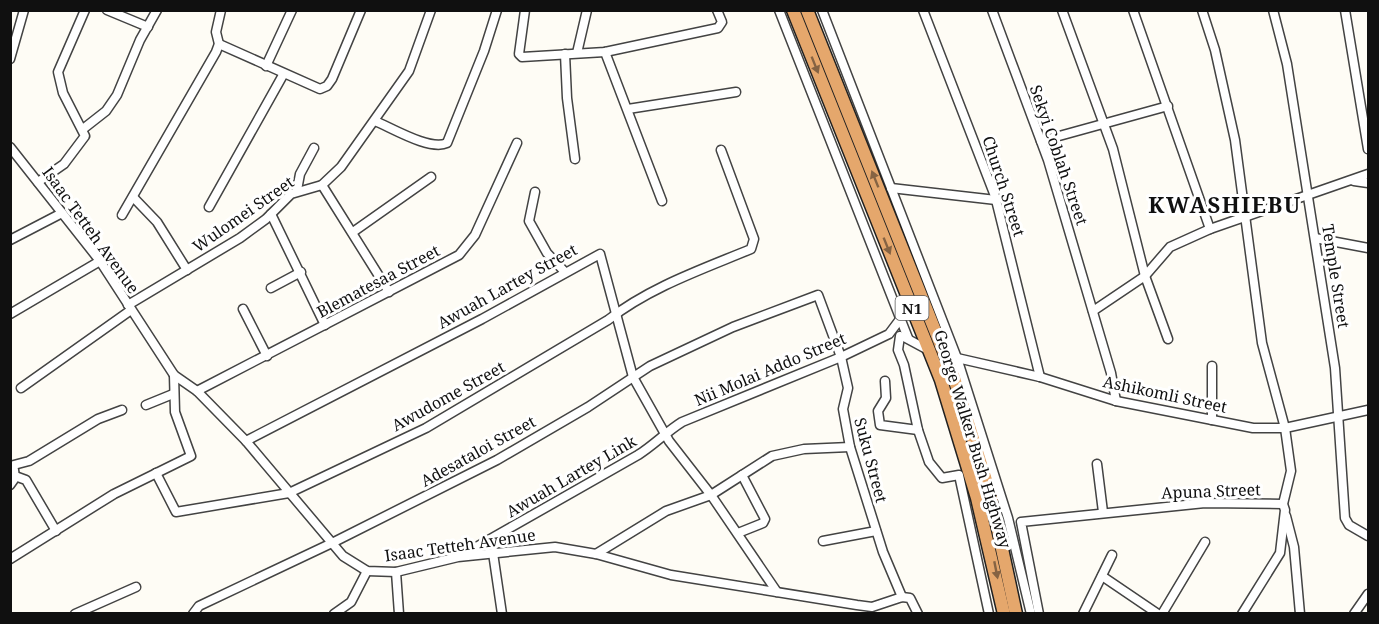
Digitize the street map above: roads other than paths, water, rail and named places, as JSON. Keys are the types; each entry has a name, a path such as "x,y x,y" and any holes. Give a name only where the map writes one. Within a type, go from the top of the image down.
{"highway":[{"name":"George Walker Bush Highway","path":"793,10 930,351 977,498 1004,614"},
{"name":"George Walker Bush Highway","path":"807,10 954,378 990,493 1016,614"}],"street":[{"path":"10,59 15,29 24,10"},
{"path":"38,182 71,156 85,136 63,93 58,72 85,10"},
{"path":"107,10 148,27"},
{"path":"83,129 106,111 117,95 157,10"},
{"path":"122,215 219,44 216,32 221,10"},
{"path":"266,66 292,10"},
{"path":"219,44 316,89 327,86 361,10"},
{"path":"389,292 322,184 341,167 409,71 431,10"},
{"path":"375,120 426,143 440,145 447,143 497,10"},
{"path":"525,10 520,56 605,52 718,28 722,22 717,10"},
{"path":"577,53 587,10"},
{"path":"779,10 901,318 904,337 898,350 906,370 918,430 929,462 942,477 959,475 989,614"},
{"path":"822,10 957,358 1008,518 1031,614"},
{"name":"Church Street","path":"923,10 996,200 1040,377"},
{"name":"Sekyi Coblah Street","path":"992,10 1041,141 1093,311 1116,401"},
{"path":"1062,10 1104,124 1145,276 1168,339"},
{"path":"1133,10 1210,229"},
{"path":"1202,10 1215,50 1236,140 1262,342 1286,428 1291,471 1284,507 1280,554 1242,614"},
{"name":"Temple Street","path":"1273,10 1287,64 1335,368 1345,518 1349,525 1368,536"},
{"path":"1345,10 1368,149"},
{"path":"605,52 662,201"},
{"path":"565,54 576,159"},
{"path":"209,207 283,75"},
{"path":"628,109 736,92"},
{"path":"1041,141 1168,106"},
{"name":"Blematesaa Street","path":"197,390 426,274 466,248 475,235 517,142"},
{"name":"Isaac Tetteh Avenue","path":"10,147 100,261 174,375 197,390 246,441 332,543 350,562 367,571 396,572 458,557 555,547 596,554 671,575 872,607 902,597"},
{"path":"297,190 297,180 314,148"},
{"name":"Awudome Street","path":"156,473 176,512 289,493 426,428 616,313 686,276 751,249 754,239 721,150"},
{"path":"1093,311 1145,276 1170,247 1210,229 1354,181 1368,174"},
{"path":"353,232 430,177"},
{"path":"1354,181 1368,183"},
{"name":"Wulomei Street","path":"21,388 129,307 240,238 297,190 322,184"},
{"path":"891,188 996,200"},
{"path":"536,192 529,221 547,253 564,271"},
{"path":"133,197 157,222 188,270"},
{"path":"10,240 62,213"},
{"path":"271,214 325,325"},
{"path":"1315,238 1368,248"},
{"name":"Awuah Lartey Street","path":"246,441 502,309 564,271 600,254 633,377 665,434 711,495 777,592"},
{"path":"10,314 100,261"},
{"path":"271,288 301,272"},
{"name":"Suku Street","path":"818,295 841,357 848,388 843,409 850,447 876,531 902,597"},
{"name":"Adesataloi Street","path":"194,614 199,606 332,543 497,460 588,407 650,366 733,327 818,295"},
{"name":"Nii Molai Addo Street","path":"665,434 682,422 841,357 889,334 901,318 908,297"},
{"path":"243,309 267,356"},
{"path":"889,334 904,337 930,351"},
{"name":"Ashikomli Street","path":"957,358 1040,377 1116,401 1253,428 1286,428 1368,410"},
{"path":"1212,366 1212,420"},
{"path":"10,560 114,494 192,456 177,420 173,394 174,375"},
{"path":"885,381 886,398 878,411 880,425 918,430"},
{"path":"146,405 173,394"},
{"path":"10,485 13,470 98,419 122,410"},
{"name":"Awuah Lartey Link","path":"458,557 638,455 660,441 665,434"},
{"path":"596,554 666,512 711,495 772,456 804,449 850,447"},
{"path":"1097,464 1103,512"},
{"path":"13,470 26,480 56,531"},
{"path":"738,534 763,523 765,519 742,475"},
{"name":"Apuna Street","path":"1039,614 1020,523 1103,512 1205,503 1284,507"},
{"path":"1284,507 1293,547 1300,614"},
{"path":"823,541 876,531"},
{"path":"1102,576 1160,614 1205,542"},
{"path":"493,553 502,614"},
{"path":"1083,614 1112,555"},
{"path":"334,614 351,602 367,571"},
{"path":"396,572 399,614"},
{"path":"75,614 136,586"},
{"path":"1354,614 1368,594"},
{"path":"902,597 913,601 918,614"}],"district":[{"name":"KWASHIEBU","path":"1225,204"}]}
